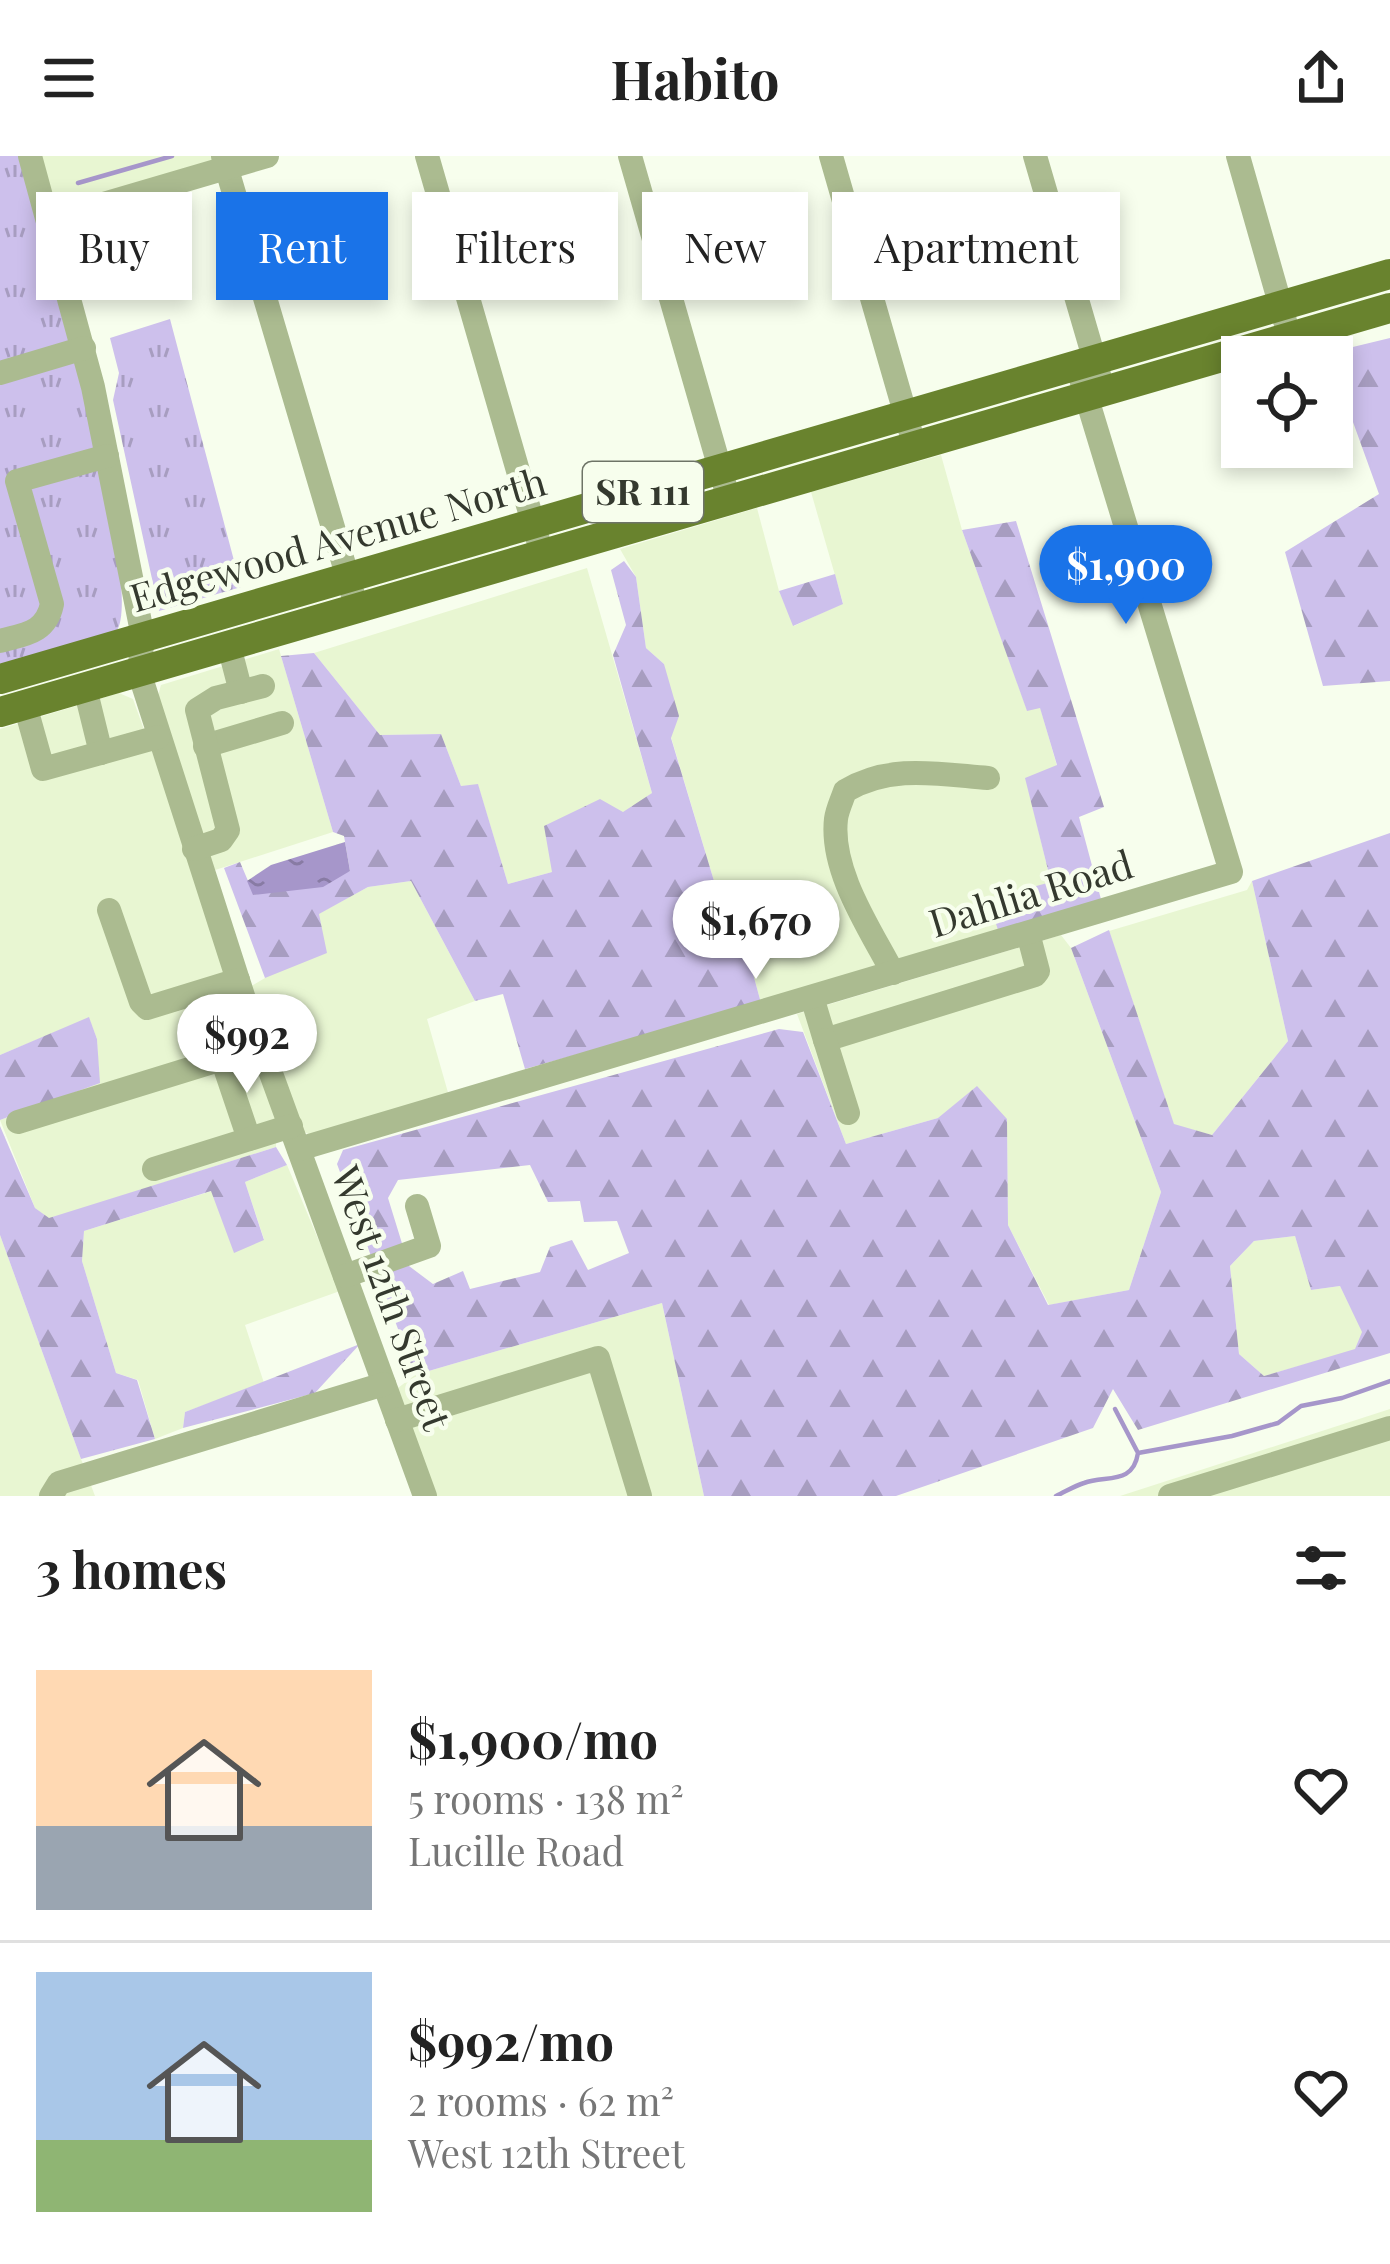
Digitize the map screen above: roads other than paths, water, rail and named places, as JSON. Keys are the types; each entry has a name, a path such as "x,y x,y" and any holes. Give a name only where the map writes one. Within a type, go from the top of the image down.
{"main road":[{"name":"Edgewood Avenue North","path":"0,679 1390,274"},
{"name":"Edgewood Avenue North","path":"1297,336 1390,308"},
{"name":"Edgewood Avenue North","path":"13,709 1221,358"}],"street":[{"name":"West 12th Street","path":"30,156 41,192"},
{"path":"134,192 225,162 267,156"},
{"path":"427,156 542,555"},
{"path":"630,156 729,500"},
{"path":"831,156 915,446"},
{"path":"1035,156 1095,394"},
{"path":"1238,156 1289,336"},
{"path":"225,162 357,609"},
{"name":"West 12th Street","path":"71,300 143,637 139,672 238,980 425,1496"},
{"path":"0,373 84,348"},
{"name":"Dahlia Road","path":"154,1168 249,1139 295,1138 812,997 1231,872 1095,394"},
{"path":"0,641 40,629 52,604 9,483 107,455"},
{"path":"194,849 221,840 228,830 196,710 216,698 252,689 229,646"},
{"path":"85,688 101,753"},
{"path":"13,709 43,769 158,736"},
{"path":"205,746 282,723"},
{"path":"893,973 847,881 840,855 836,820 845,791 868,777 910,771 988,778"},
{"path":"109,910 147,1008 238,980"},
{"path":"825,1040 1035,975 1039,971 1028,933"},
{"path":"812,997 848,1113"},
{"path":"18,1122 260,1043"},
{"path":"222,1059 249,1139"},
{"path":"345,1276 429,1246 417,1206"},
{"path":"397,1420 598,1358 640,1496"},
{"path":"51,1496 59,1483 385,1384"},
{"path":"1170,1496 1390,1428"}],"water":[{"path":"345,842 350,871 323,887 253,895 247,881 271,865"}],"waterway":[{"path":"78,183 172,156"},
{"path":"1056,1496 1084,1483 1125,1474 1138,1453 1278,1423 1301,1406 1390,1381"},
{"path":"1115,1409 1137,1451"}]}
